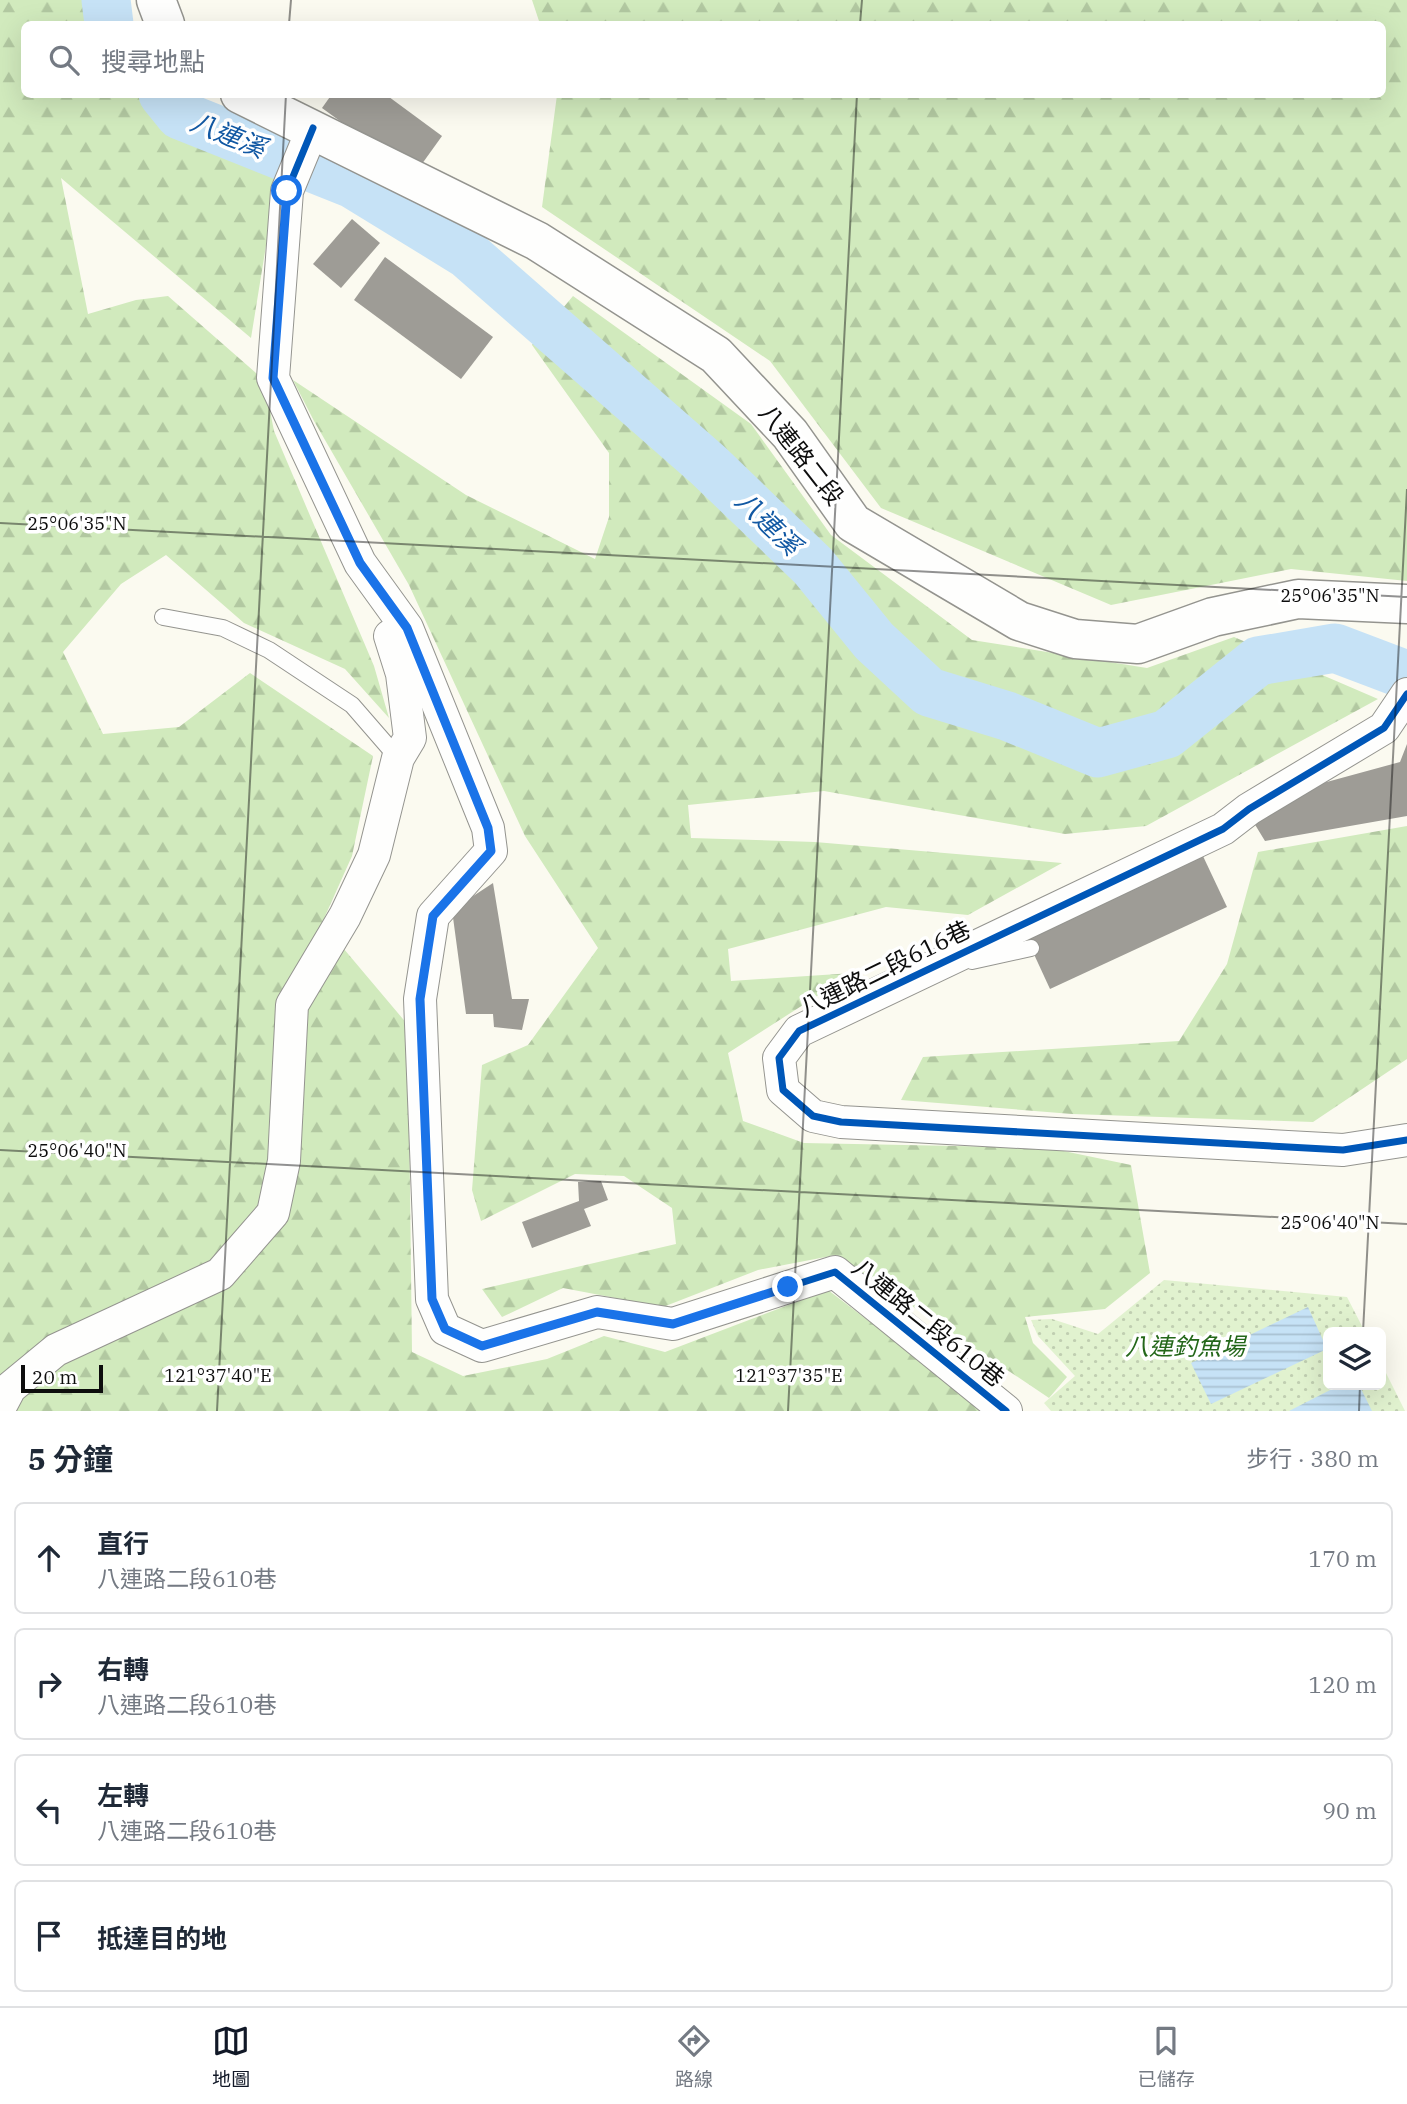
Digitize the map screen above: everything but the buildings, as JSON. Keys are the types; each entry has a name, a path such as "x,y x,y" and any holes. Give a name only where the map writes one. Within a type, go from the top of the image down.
{"street":[{"path":"156,0 164,21"},
{"name":"八連路二段","path":"247,98 310,135 537,241 716,355 790,434 853,523 1019,621 1075,639 1138,644 1213,617 1298,599 1407,604"},
{"name":"八連路二段610巷","path":"310,135 287,191 273,378 360,563 407,628 488,828 491,851 433,916 420,999 432,1299 445,1329 482,1346 597,1312 673,1324 835,1272 1006,1411"},
{"name":"八連路二段610巷","path":"0,1406 10,1388 56,1350 220,1274 273,1213 284,1161 292,1005 345,916 374,855 397,758 410,738 402,674 368,572"},
{"name":"八連路二段616巷","path":"1407,694 1384,728 1249,809 1223,829 799,1031 779,1058 783,1090 813,1116 841,1122 1343,1150 1407,1140"}],"lane":[{"path":"163,618 223,628 269,650 352,705 397,758"},
{"path":"928,970 1031,948"}],"green space":[{"path":"0,0 100,0 110,21 21,21 21,98 146,98 160,127 277,178 251,338 61,178 88,314 136,300 168,296 264,380 274,431 374,666 389,718 345,669 244,623 166,555 121,584 63,652 103,734 179,727 250,673 373,756 352,856 322,923 408,1025 412,1352 463,1376 547,1359 604,1336 665,1352 828,1290 987,1411 0,1411"},
{"path":"532,0 1407,0 1407,581 1291,569 1111,605 881,508 770,361 542,207 557,98 1386,98 1386,21 539,21"},
{"path":"573,296 751,424 831,535 972,640 1147,668 1234,637 1378,699 1146,826 1065,834 824,791 688,805 691,838 815,842 1062,863 968,915 886,907 728,949 731,981 853,973 728,1053 743,1121 804,1143 1049,1148 1131,1165 1150,1273 1105,1309 1025,1317 1033,1343 1067,1377 1049,1398 836,1255 758,1270 663,1307 563,1288 502,1317 482,1289 676,1244 672,1208 624,1176 575,1174 481,1221 472,1190 482,1065 528,1045 598,948 525,836 409,585 293,380 466,495 595,559 609,517 609,453 532,345"},
{"path":"1407,826 1407,1059 1313,1122 1072,1114 901,1100 923,1057 1179,1041 1227,964 1258,852"},
{"name":"八連釣魚場","path":"1164,1280 1347,1297 1362,1327 1323,1327 1323,1390 1386,1390 1386,1373 1405,1411 1051,1411 1044,1403 1075,1376 1038,1336 1031,1320 1052,1319 1098,1334"}],"water":[{"path":"1308,1307 1323,1340 1323,1351 1211,1404 1191,1363"},
{"path":"1330,1390 1362,1390 1372,1411 1289,1411"}],"waterway":[{"name":"八連溪","path":"106,0 109,21"},
{"name":"八連溪","path":"166,98 180,115 353,184 467,254 708,465 813,566 874,641 929,692 1007,716 1098,753 1167,734 1258,661 1335,648 1401,673"}],"cycle path":[{"path":"313,128 287,191 273,378 360,563 407,628 488,828 491,851 433,916 420,999 432,1299 445,1329 482,1346 597,1312 673,1324 835,1272 1006,1411"},
{"path":"1407,694 1384,728 1249,809 1223,829 799,1031 779,1058 783,1090 813,1116 841,1122 1343,1150 1407,1140"}],"route":[{"path":"287,191 273,378 360,563 407,628 488,828 491,851 433,916 420,999 432,1299 445,1329 482,1346 597,1312 673,1324 788,1287"}]}
